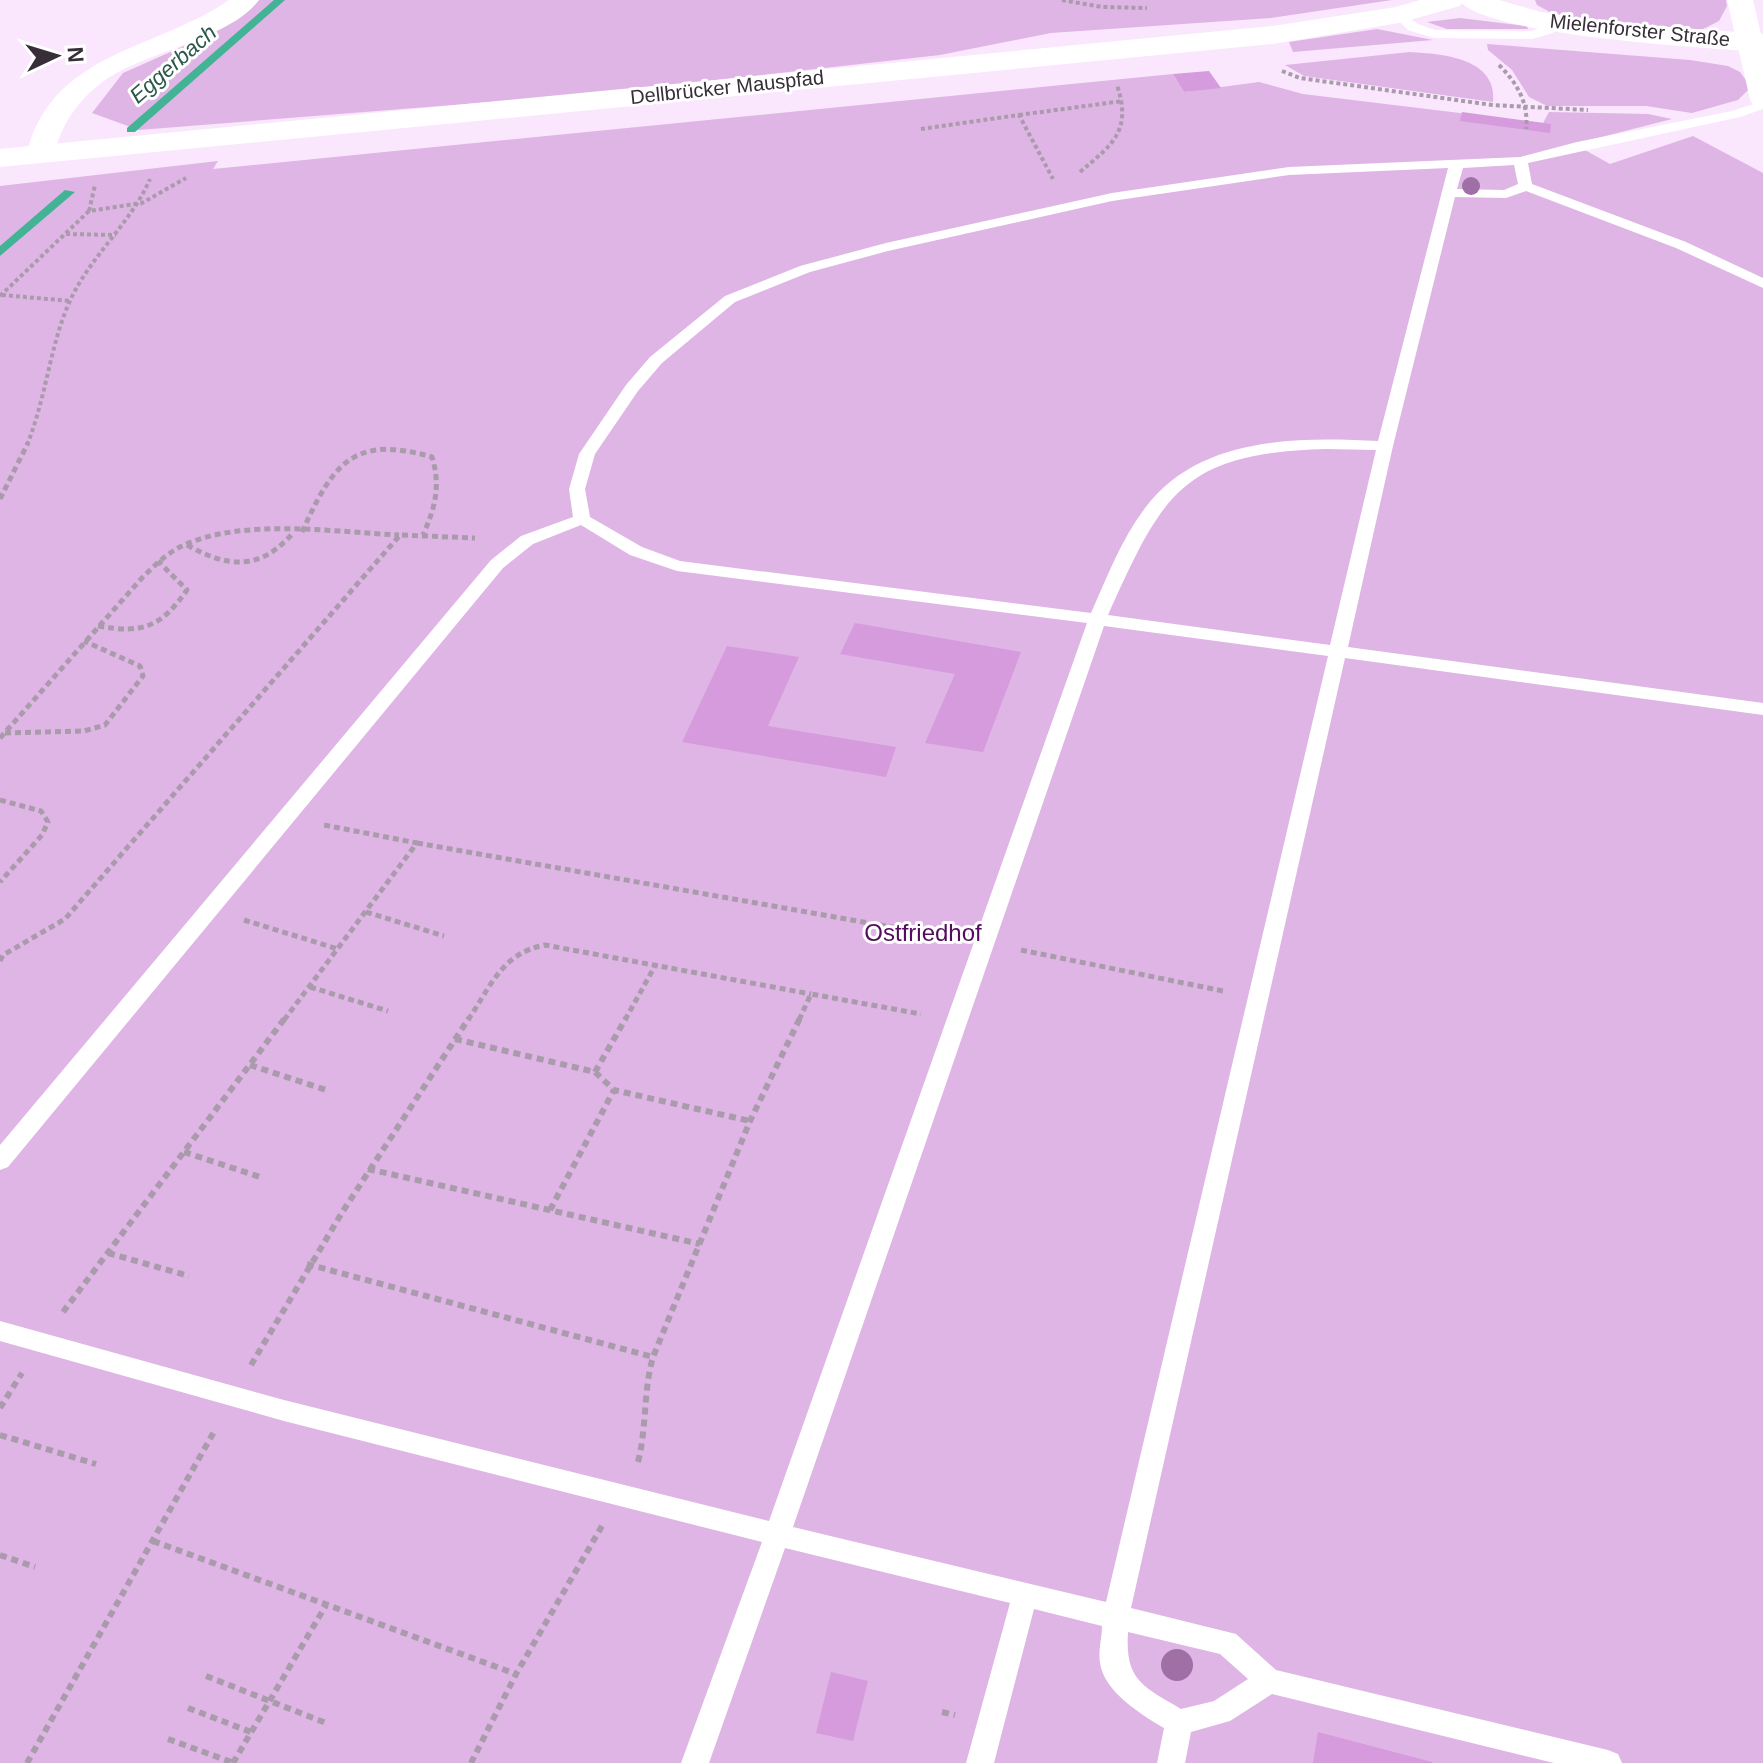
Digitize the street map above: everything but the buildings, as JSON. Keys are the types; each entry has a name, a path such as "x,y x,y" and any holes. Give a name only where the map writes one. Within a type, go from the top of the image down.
{"main road":[{"name":"Dellbrücker Mauspfad","path":"0,158 1273,35 1399,15 1450,0"},
{"name":"Mielenforster Straße","path":"1473,0 1555,22 1756,43"}],"street":[{"path":"41,153 43,141 62,106 87,78 126,57 199,29 233,11 246,0"},
{"path":"1740,0 1756,43 1763,102"}],"lane":[{"path":"1399,15 1423,32 1443,34 1532,35 1548,30 1555,22"},
{"path":"1763,102 1735,114 1577,146 1520,161 1289,171 1069,206 805,269 730,299 656,360 632,388 587,454 577,489 582,519 636,551 677,566 1763,709"},
{"path":"1520,161 1526,186"},
{"path":"1269,1681 1220,1712 1179,1722 1137,1698 1113,1664 1116,1617 1385,446 1456,166"},
{"path":"1449,193 1506,194 1526,186 1681,245 1763,284"},
{"path":"695,1763 1097,619 1139,530 1160,499 1183,480 1242,453 1285,445 1385,446"},
{"path":"0,1161 497,564 527,540 582,519"},
{"path":"0,1331 42,1340 233,1398 777,1536 1227,1643 1269,1681 1608,1763"},
{"path":"980,1763 1025,1595"},
{"path":"1171,1763 1179,1722"}],"path":[{"path":"1492,60 1511,76 1529,115 1520,161"},
{"path":"1276,65 1300,78 1527,108 1596,110"},
{"path":"921,129 1123,101 1126,116 1121,132 1109,147 1059,190"},
{"path":"1019,115 1069,206"},
{"path":"0,499 31,442 61,322 71,301 142,203 155,165 156,142"},
{"path":"89,211 142,203 195,173"},
{"path":"0,296 89,211 96,184 104,177"},
{"path":"65,234 117,235"},
{"path":"0,296 71,301"},
{"path":"302,532 320,490 338,466 361,451 389,448 432,457 439,476 438,494 423,535"},
{"path":"2,735 158,561 187,544 221,535 294,532 527,540"},
{"path":"187,544 206,557 237,563 269,559 294,532"},
{"path":"0,961 3,955 65,919 400,535"},
{"path":"97,626 124,632 158,625 175,609 187,590 158,561"},
{"path":"2,735 84,731 105,725 143,676 140,666 84,641"},
{"path":"0,800 41,811 48,822 42,835 0,882"},
{"path":"284,817 984,943 1257,998"},
{"path":"0,1408 42,1340 417,843"},
{"path":"208,909 338,949"},
{"path":"366,912 444,936"},
{"path":"27,1763 307,1264 507,962 524,949 545,945 956,1021"},
{"path":"595,1072 656,964"},
{"path":"310,987 388,1011"},
{"path":"471,1763 516,1674 641,1456 645,1434 645,1386 653,1357 750,1121 811,994"},
{"path":"455,1039 595,1072 614,1090 750,1121"},
{"path":"250,1065 329,1091"},
{"path":"550,1210 614,1090"},
{"path":"184,1152 263,1178"},
{"path":"368,1169 700,1244"},
{"path":"108,1253 189,1276"},
{"path":"307,1264 653,1357"},
{"path":"0,1435 96,1464"},
{"path":"153,1541 516,1674"},
{"path":"0,1555 35,1567"},
{"path":"168,1739 233,1763 326,1605"},
{"path":"206,1676 268,1703 326,1723"},
{"path":"188,1708 251,1732"}],"green space":[{"path":"257,0 1392,0 1271,18 1051,33 940,55 591,94 139,130 92,113 123,73 202,38"},
{"path":"1535,0 1726,0 1727,6 1719,21 1701,30 1557,16 1537,5"},
{"path":"1460,18 1527,26 1528,29 1447,29 1427,22"},
{"path":"1377,29 1433,40 1293,52 1289,42"},
{"path":"1487,44 1690,60 1728,66 1740,72 1751,87 1738,100 1692,113 1646,106 1547,106 1529,97 1512,70 1488,50"},
{"path":"1410,52 1452,57 1477,67 1492,87 1493,102 1304,76 1285,65"},
{"name":"Ostfriedhof","path":"1173,74 1184,92 1259,82 1303,94 1543,123 1549,112 1648,114 1672,119 1574,144 1610,164 1693,136 1763,173 1763,1763 0,1763 0,186 218,161 213,169"}],"waterway":[{"name":"Eggerbach","path":"131,130 280,0"},
{"name":"Eggerbach","path":"0,252 69,192"}]}
